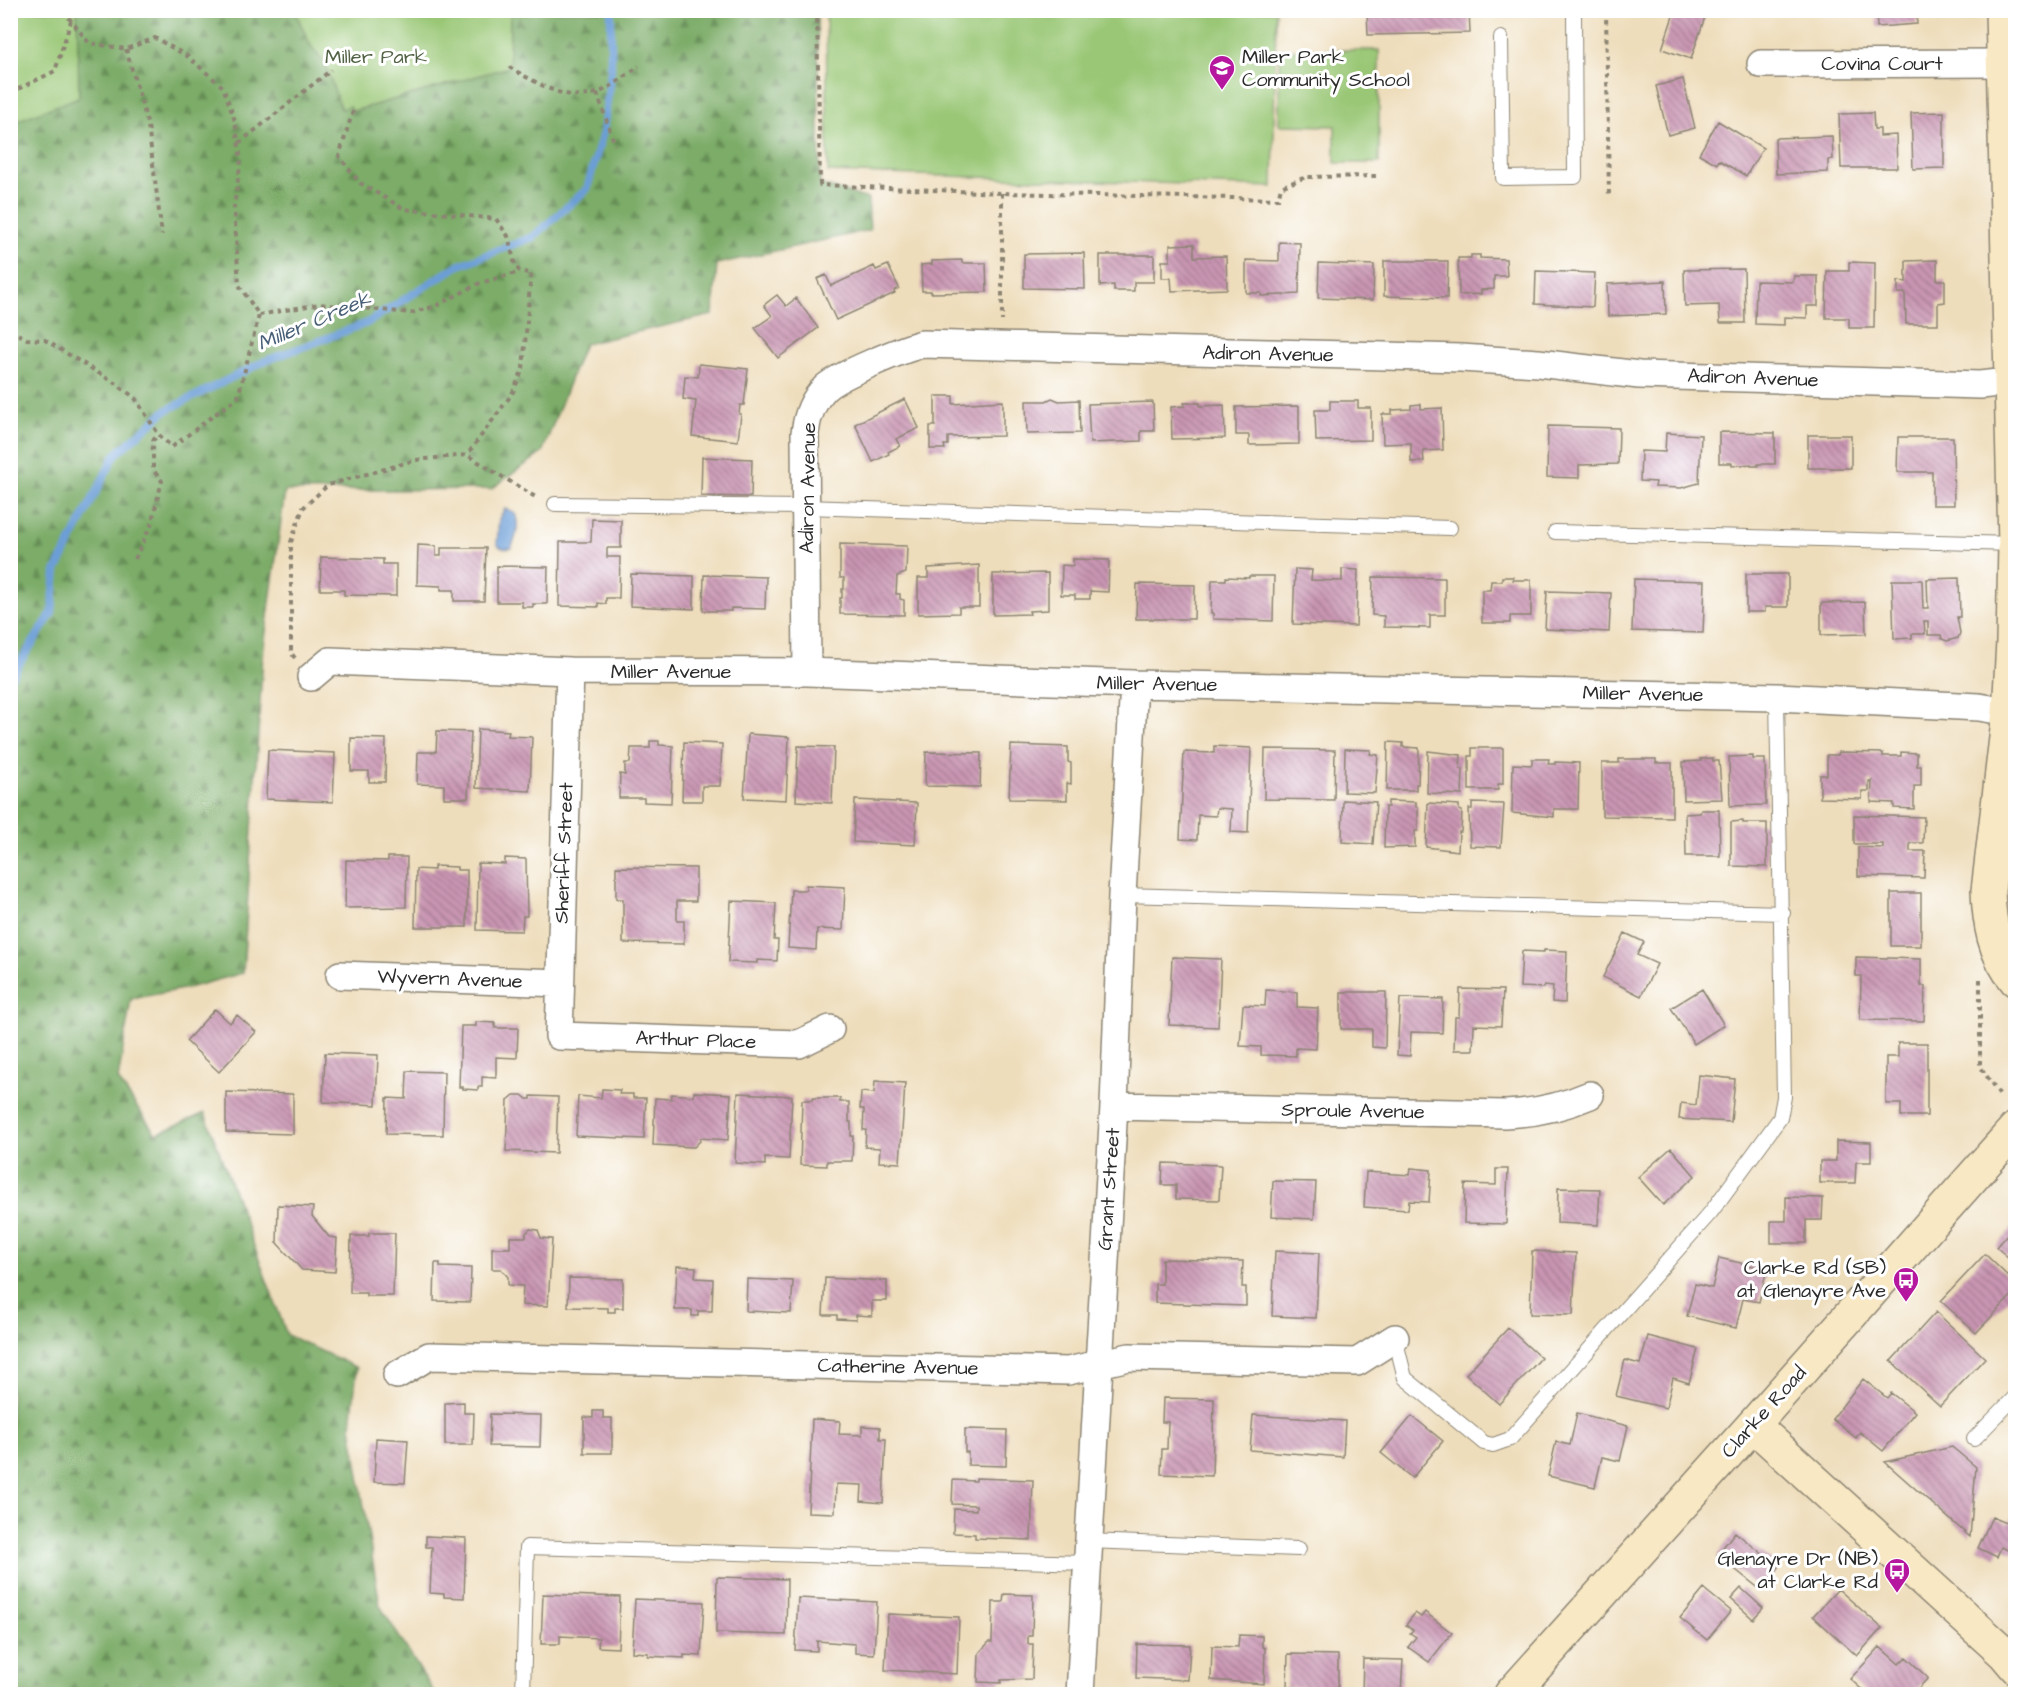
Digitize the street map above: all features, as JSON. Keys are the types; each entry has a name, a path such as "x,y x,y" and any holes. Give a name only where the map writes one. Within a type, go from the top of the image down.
{"street":[{"path":"2002,10 2013,382 2015,543 2009,712 1988,891 1988,912 1993,935 2008,971 2016,980"},
{"name":"Covina Court","path":"1761,64 2002,63"},
{"name":"Adiron Avenue","path":"807,672 805,433 807,419 817,398 826,386 896,353 922,344 1472,359 1538,363 1639,375 1980,385 2013,382"},
{"name":"Miller Avenue","path":"311,677 330,661 570,671 807,672 1134,684 1778,697 1971,706 2009,712"},
{"name":"Sheriff Street","path":"559,1035 570,671"},
{"name":"Grant Street","path":"1080,1695 1114,1106 1122,895 1134,684"},
{"name":"Wyvern Avenue","path":"340,975 560,983"},
{"name":"Arthur Place","path":"559,1035 799,1044 830,1029"},
{"name":"Sproule Avenue","path":"1114,1106 1505,1114 1544,1110 1570,1104 1590,1095"},
{"name":"Clarke Road","path":"1510,1695 2016,1128"},
{"name":"Catherine Avenue","path":"396,1375 429,1356 1068,1371 1129,1357 1357,1362 1395,1338"},
{"path":"1753,1425 2005,1654 2016,1667"}],"lane":[{"path":"1501,38 1503,178 1575,177 1574,10"},
{"path":"555,504 805,507 1450,528"},
{"path":"1555,532 2015,543"},
{"path":"1395,1338 1405,1378 1484,1443 1493,1445 1510,1439 1711,1212 1780,1118 1784,1097 1778,697"},
{"path":"1122,895 1783,913"},
{"path":"1974,1439 2016,1396"},
{"path":"523,1695 527,1547 1087,1552 1299,1549"}],"path":[{"path":"10,330 27,339 45,340 118,385 135,398 159,435 171,447 238,397 259,315 239,285 234,206 242,160 235,121 224,87 187,56 155,38 126,49 88,43 65,14 65,10"},
{"path":"817,10 820,185 1002,193 1278,199 1281,187 1306,177 1377,176"},
{"path":"1606,10 1609,197"},
{"path":"10,93 55,70 71,20"},
{"path":"126,49 148,125 162,235"},
{"path":"509,67 544,86 571,96 597,93 639,66"},
{"path":"239,144 331,70"},
{"path":"597,93 615,145"},
{"path":"353,111 339,156 360,183 404,209 496,219 508,236 515,265 520,272"},
{"path":"1002,193 1002,347"},
{"path":"259,315 319,304 411,313 436,306 480,283 520,272 531,273 523,369 512,394 467,455"},
{"path":"135,560 151,525 162,480 153,470 153,440 159,435"},
{"path":"311,677 291,652 291,542 303,508 328,485 416,460 467,455 541,500 555,504"},
{"path":"1980,977 1980,1066 2000,1096"}],"green space":[{"path":"11,10 77,11 79,97 11,123"},
{"path":"77,11 295,11 311,46 331,70 353,111 509,67 510,11 817,11 820,184 868,199 870,230 717,264 713,315 584,344 542,453 491,489 285,491 263,654 243,973 188,988 131,999 118,1080 156,1134 205,1113 287,1335 357,1368 351,1426 380,1606 435,1694 11,1694 11,123 79,97"},
{"name":"Miller Park","path":"295,11 510,11 509,67 353,111 350,106 341,109 325,63 311,46"},
{"path":"826,11 1276,11 1273,187 828,172"},
{"path":"1279,50 1379,50 1379,163 1335,163 1335,126 1279,125"}],"water":[{"path":"505,509 514,512 516,516 516,534 511,548 502,548 497,544 499,519"}],"building":[{"path":"1367,10 1469,10 1470,33 1368,35"},
{"path":"1675,10 1685,10 1705,17 1691,59 1662,49"},
{"path":"1876,10 1916,10 1917,24 1877,27"},
{"path":"1683,79 1695,128 1668,135 1656,86"},
{"path":"1944,112 1944,168 1913,169 1911,113"},
{"path":"1873,113 1874,129 1880,129 1880,136 1896,135 1897,168 1841,168 1839,114"},
{"path":"1718,121 1763,148 1746,176 1719,160 1717,164 1699,154"},
{"path":"1832,136 1833,159 1828,160 1828,172 1776,174 1775,138"},
{"path":"1279,242 1300,243 1299,294 1261,296 1261,293 1246,293 1246,260 1279,261"},
{"path":"1194,244 1194,257 1226,256 1227,289 1172,291 1171,278 1162,278 1162,261 1170,261 1170,245"},
{"path":"1084,253 1085,289 1024,288 1024,254"},
{"path":"1100,255 1154,255 1154,282 1134,282 1134,291 1114,291 1114,285 1100,286"},
{"path":"1471,255 1480,255 1480,258 1506,259 1507,276 1494,276 1494,289 1481,290 1481,294 1459,295 1458,258 1471,258"},
{"path":"962,260 962,263 986,263 987,292 931,293 931,291 922,291 921,265 932,264 932,261"},
{"path":"1937,260 1937,280 1945,280 1945,302 1938,303 1938,324 1906,324 1905,293 1898,293 1898,281 1906,282 1906,261"},
{"path":"1384,261 1448,261 1447,298 1384,296"},
{"path":"1849,262 1875,263 1874,328 1849,328 1849,318 1826,318 1827,271 1849,271"},
{"path":"1319,263 1374,265 1373,300 1318,298"},
{"path":"888,265 899,288 894,291 895,293 836,320 817,279 826,275 831,286 874,266 876,270"},
{"path":"1744,269 1745,323 1720,323 1719,305 1685,306 1684,270"},
{"path":"1536,271 1595,273 1593,307 1535,304"},
{"path":"1794,276 1818,276 1818,306 1807,306 1807,318 1784,317 1784,325 1755,324 1756,281 1793,282"},
{"path":"1665,281 1666,314 1608,316 1607,284"},
{"path":"777,295 786,306 796,298 818,328 778,358 755,328 772,316 764,305"},
{"path":"699,364 748,369 744,405 740,405 738,441 692,436 696,401 683,399 685,376 698,377"},
{"path":"935,396 953,396 953,404 1003,401 1003,436 948,437 948,445 944,445 945,449 930,449 930,426 935,426"},
{"path":"1052,398 1059,401 1079,400 1080,433 1027,434 1026,401 1046,401"},
{"path":"905,399 919,428 896,439 900,446 873,462 855,424"},
{"path":"1330,401 1358,401 1358,408 1371,408 1371,440 1316,441 1315,410 1330,410"},
{"path":"1153,402 1154,431 1141,431 1141,441 1090,443 1088,404"},
{"path":"1184,403 1200,403 1200,406 1224,405 1225,438 1172,439 1171,407 1185,406"},
{"path":"1421,404 1421,409 1442,408 1443,450 1423,451 1424,461 1411,462 1411,443 1383,444 1382,414 1392,414 1392,410 1411,409 1411,405"},
{"path":"1299,406 1299,444 1249,445 1249,435 1236,435 1236,407"},
{"path":"1548,426 1619,428 1618,464 1579,465 1579,478 1547,477"},
{"path":"1719,432 1775,433 1775,464 1732,466 1732,463 1719,463"},
{"path":"1666,433 1701,435 1699,483 1681,488 1655,487 1656,482 1640,481 1641,451 1665,452"},
{"path":"1808,435 1851,435 1851,468 1808,468"},
{"path":"1898,437 1953,437 1954,505 1932,505 1932,472 1897,472"},
{"path":"702,457 752,459 751,497 701,496"},
{"path":"592,519 621,520 621,548 607,548 607,557 620,557 619,598 606,598 606,604 598,603 598,607 559,606 560,542 591,542"},
{"path":"840,544 907,546 906,573 897,576 896,594 900,594 900,599 904,600 904,615 840,614 844,578 840,578"},
{"path":"418,545 436,546 436,556 441,556 441,548 486,548 484,601 454,601 454,590 441,590 441,586 417,585"},
{"path":"321,557 383,559 383,564 396,564 396,596 344,595 344,590 320,590"},
{"path":"1073,559 1109,560 1108,592 1090,591 1090,599 1075,599 1075,595 1061,595 1062,565 1073,566"},
{"path":"979,565 979,607 959,607 959,613 918,614 918,578 928,578 928,568"},
{"path":"497,566 548,567 547,604 522,607 522,602 497,602"},
{"path":"1295,569 1312,570 1311,580 1342,581 1342,569 1358,570 1356,626 1293,624"},
{"path":"1048,573 1048,610 1029,611 1030,614 993,615 993,574"},
{"path":"631,574 694,576 694,609 630,606"},
{"path":"1746,574 1788,574 1788,607 1765,607 1765,612 1746,612"},
{"path":"704,575 766,577 765,609 731,608 731,611 703,611"},
{"path":"1249,576 1274,576 1273,621 1213,619 1213,613 1211,613 1212,580 1226,580 1226,577 1249,578"},
{"path":"1373,577 1445,578 1445,615 1430,615 1430,628 1384,627 1384,616 1372,615"},
{"path":"1502,577 1513,577 1513,580 1531,580 1531,616 1510,616 1510,623 1482,623 1482,590 1490,590 1491,581 1502,581"},
{"path":"1959,578 1960,617 1957,617 1960,633 1958,638 1947,641 1942,639 1941,635 1928,635 1928,621 1924,621 1925,634 1912,634 1912,638 1894,639 1892,580 1922,580 1923,608 1928,608 1927,579"},
{"path":"1634,579 1705,581 1703,633 1632,631"},
{"path":"1137,584 1195,585 1194,619 1136,619"},
{"path":"1547,591 1611,593 1609,632 1545,629"},
{"path":"1865,602 1866,634 1821,635 1821,603"},
{"path":"478,729 509,731 508,736 532,737 530,791 476,788"},
{"path":"437,731 471,732 468,798 444,798 444,785 417,784 418,752 436,752"},
{"path":"748,734 789,737 786,800 744,798"},
{"path":"351,738 386,739 385,782 369,782 369,771 351,771"},
{"path":"650,741 659,741 659,745 673,746 671,803 644,802 644,798 619,798 620,774 625,775 625,763 630,763 631,748 650,748"},
{"path":"684,742 722,744 720,786 702,786 702,801 682,801"},
{"path":"1388,742 1403,743 1403,747 1419,748 1416,790 1387,790"},
{"path":"1011,745 1068,747 1071,784 1067,783 1067,800 1009,799"},
{"path":"798,746 834,747 832,803 796,801"},
{"path":"1214,746 1251,748 1248,833 1231,832 1232,809 1217,808 1216,816 1198,815 1197,840 1180,839 1184,752 1214,753"},
{"path":"1472,748 1503,748 1503,784 1498,784 1498,790 1469,790 1469,756 1472,756"},
{"path":"1265,749 1335,750 1334,800 1264,799"},
{"path":"1345,749 1371,750 1370,754 1378,755 1375,793 1344,792"},
{"path":"268,750 335,753 333,802 266,799"},
{"path":"1428,751 1461,755 1462,795 1427,793"},
{"path":"926,752 981,753 980,787 925,786"},
{"path":"1839,752 1883,753 1883,756 1901,756 1901,752 1917,753 1917,766 1921,766 1921,786 1914,786 1914,809 1894,808 1894,803 1871,802 1872,781 1869,781 1869,791 1862,791 1862,799 1820,798 1820,775 1827,775 1827,755 1838,755"},
{"path":"1753,756 1753,759 1765,759 1766,805 1730,806 1729,757"},
{"path":"1713,758 1713,761 1719,761 1722,799 1684,800 1683,762"},
{"path":"1532,759 1549,759 1548,764 1579,763 1578,809 1554,809 1554,817 1512,813 1513,764 1532,765"},
{"path":"1619,759 1656,759 1656,763 1672,763 1672,817 1602,816 1602,763 1619,763"},
{"path":"855,800 917,803 915,845 853,842"},
{"path":"1343,800 1376,802 1373,844 1342,842"},
{"path":"1388,801 1416,802 1418,831 1415,831 1415,847 1384,848 1385,807 1388,807"},
{"path":"1428,803 1459,805 1459,810 1462,811 1458,851 1426,847"},
{"path":"1472,803 1504,804 1501,847 1470,846 1469,809 1472,809"},
{"path":"1701,810 1719,810 1720,856 1686,856 1685,814 1700,813"},
{"path":"1854,815 1924,817 1923,843 1910,843 1910,851 1925,851 1924,878 1858,876 1858,847 1883,848 1883,844 1854,844"},
{"path":"1743,821 1743,823 1767,823 1767,867 1731,866 1731,822"},
{"path":"388,857 407,857 406,907 345,908 346,860 388,861"},
{"path":"505,858 526,859 527,916 523,916 522,931 477,930 478,863 505,864"},
{"path":"434,866 467,870 467,927 415,927 416,869 434,870"},
{"path":"616,867 696,868 696,901 677,901 677,921 684,921 684,944 623,943 623,899 616,899"},
{"path":"806,885 845,887 843,930 817,929 816,950 788,948 791,890 806,890"},
{"path":"1891,893 1921,893 1921,946 1891,946"},
{"path":"731,901 776,903 774,940 778,940 777,961 728,962"},
{"path":"1625,933 1644,942 1637,955 1657,964 1641,996 1603,977"},
{"path":"1544,950 1567,951 1565,1003 1552,1002 1553,986 1520,987 1522,951 1544,952"},
{"path":"1172,957 1221,959 1218,1027 1169,1025"},
{"path":"1856,957 1921,959 1921,986 1925,986 1924,1021 1860,1020 1861,976 1856,976"},
{"path":"1460,989 1503,990 1501,1026 1474,1025 1473,1050 1454,1050 1455,1017 1459,1017"},
{"path":"1702,989 1724,1025 1694,1044 1671,1008"},
{"path":"1266,990 1297,992 1297,1007 1318,1008 1316,1049 1296,1048 1296,1056 1261,1055 1261,1047 1240,1046 1243,1005 1265,1006"},
{"path":"1341,992 1386,992 1385,1048 1372,1047 1372,1029 1341,1029"},
{"path":"1400,998 1443,999 1442,1033 1411,1032 1410,1056 1397,1055"},
{"path":"215,1009 230,1023 237,1015 256,1032 219,1072 186,1041"},
{"path":"476,1022 495,1023 495,1028 518,1028 517,1058 496,1057 496,1078 482,1077 482,1087 478,1087 478,1090 463,1089 459,1087 461,1026 476,1026"},
{"path":"1898,1043 1927,1043 1927,1116 1901,1116 1901,1104 1886,1104 1886,1057 1898,1057"},
{"path":"325,1053 378,1055 376,1105 323,1102"},
{"path":"407,1071 444,1072 443,1135 386,1134 387,1098 406,1099"},
{"path":"1699,1075 1735,1079 1731,1122 1679,1119 1681,1103 1696,1105"},
{"path":"875,1081 905,1083 900,1163 879,1162 880,1148 865,1147 864,1109 860,1109 861,1092 874,1093"},
{"path":"602,1089 620,1090 619,1094 633,1094 633,1098 646,1098 644,1139 576,1136 578,1096 601,1098"},
{"path":"226,1092 293,1094 293,1134 226,1132"},
{"path":"694,1092 731,1094 728,1140 700,1138 694,1147 653,1145 655,1098 671,1099 672,1094 694,1096"},
{"path":"738,1093 792,1096 789,1159 765,1158 765,1165 735,1163"},
{"path":"514,1095 522,1095 527,1099 531,1099 531,1096 558,1097 556,1153 506,1151 508,1100"},
{"path":"840,1098 840,1102 849,1102 849,1122 851,1122 851,1136 853,1136 852,1161 827,1161 827,1166 800,1165 802,1100"},
{"path":"1836,1141 1871,1142 1871,1162 1856,1162 1855,1183 1820,1183 1820,1161 1836,1161"},
{"path":"1671,1148 1695,1176 1663,1205 1638,1177"},
{"path":"1163,1163 1221,1165 1219,1200 1176,1199 1176,1185 1162,1185"},
{"path":"1411,1168 1431,1170 1429,1202 1409,1201 1408,1210 1364,1207 1366,1172 1410,1175"},
{"path":"1496,1169 1508,1169 1506,1224 1464,1223 1465,1184 1496,1185"},
{"path":"1273,1181 1316,1182 1314,1219 1271,1217"},
{"path":"1558,1188 1600,1189 1598,1225 1557,1223"},
{"path":"1786,1197 1823,1198 1822,1220 1806,1220 1806,1243 1771,1243 1771,1221 1786,1221"},
{"path":"278,1205 313,1207 312,1216 329,1237 337,1238 335,1272 302,1270 277,1243"},
{"path":"2016,1224 2016,1264 1996,1247"},
{"path":"530,1229 538,1230 541,1238 552,1239 548,1306 522,1305 523,1286 508,1285 508,1277 501,1269 492,1269 492,1248 510,1248 510,1237 526,1237"},
{"path":"369,1233 395,1233 393,1296 366,1296 366,1293 350,1293 351,1236 369,1236"},
{"path":"1275,1251 1319,1253 1316,1318 1272,1316"},
{"path":"1532,1251 1576,1253 1573,1315 1530,1314"},
{"path":"1985,1254 2016,1284 2016,1291 1976,1333 1941,1301"},
{"path":"1719,1258 1767,1269 1759,1302 1743,1299 1736,1328 1687,1316 1695,1284 1712,1288"},
{"path":"1162,1259 1243,1261 1242,1287 1246,1287 1246,1306 1155,1303 1155,1284 1162,1284"},
{"path":"435,1263 440,1263 440,1267 471,1268 470,1302 434,1301"},
{"path":"677,1266 696,1267 695,1278 713,1279 712,1311 698,1311 698,1316 692,1316 692,1310 675,1310"},
{"path":"569,1278 623,1279 623,1308 615,1308 615,1312 608,1312 608,1308 568,1307"},
{"path":"825,1278 887,1281 887,1301 872,1301 872,1316 856,1315 856,1320 837,1319 837,1315 823,1315"},
{"path":"747,1279 793,1281 791,1313 746,1311"},
{"path":"1936,1312 1985,1358 1940,1406 1891,1361"},
{"path":"1508,1328 1541,1358 1499,1404 1466,1374"},
{"path":"1648,1336 1698,1349 1689,1383 1673,1378 1666,1408 1616,1396 1625,1360 1640,1364"},
{"path":"1863,1379 1887,1398 1891,1393 1915,1412 1883,1451 1860,1432 1856,1438 1832,1419"},
{"path":"1163,1398 1214,1399 1212,1476 1161,1474 1162,1449 1167,1449 1168,1422 1162,1422"},
{"path":"464,1402 464,1413 474,1413 473,1445 445,1445 445,1403"},
{"path":"593,1411 603,1411 603,1418 612,1418 612,1453 584,1453 584,1417 593,1418"},
{"path":"1577,1413 1628,1426 1620,1461 1602,1457 1595,1487 1548,1476 1556,1442 1570,1445"},
{"path":"490,1414 541,1415 540,1447 489,1446"},
{"path":"1253,1415 1345,1421 1343,1457 1250,1450"},
{"path":"1412,1416 1443,1441 1412,1478 1381,1453"},
{"path":"812,1419 840,1421 839,1434 862,1435 862,1426 880,1427 880,1439 886,1439 883,1503 861,1501 862,1485 836,1484 835,1513 808,1512"},
{"path":"965,1429 1007,1430 1006,1466 968,1465 968,1452 965,1452"},
{"path":"376,1438 408,1440 405,1483 374,1482"},
{"path":"1952,1447 1976,1467 1970,1537 1885,1462"},
{"path":"976,1478 1033,1480 1031,1540 975,1538 975,1534 953,1533 954,1509 976,1510 976,1505 952,1504 953,1480 976,1481"},
{"path":"2016,1510 2016,1554 2001,1547 1997,1557 1978,1548 1992,1517 2009,1524"},
{"path":"1735,1532 1779,1567 1761,1590 1717,1555"},
{"path":"426,1536 466,1538 464,1598 444,1597 444,1594 430,1593 432,1547 426,1547"},
{"path":"717,1577 787,1579 786,1635 716,1633"},
{"path":"1741,1588 1763,1608 1753,1619 1731,1599"},
{"path":"1704,1589 1731,1611 1707,1640 1680,1618"},
{"path":"1838,1589 1882,1628 1857,1656 1813,1616"},
{"path":"543,1594 620,1597 618,1648 598,1647 599,1638 560,1636 560,1644 541,1644"},
{"path":"1004,1594 1033,1595 1032,1636 1028,1636 1028,1644 1033,1644 1032,1679 1001,1680 1001,1683 978,1682 979,1653 989,1642 992,1642 993,1602 1003,1602"},
{"path":"798,1598 877,1602 874,1654 855,1653 855,1644 817,1641 817,1651 795,1650"},
{"path":"635,1599 704,1602 701,1656 684,1655 684,1658 648,1656 648,1653 632,1652"},
{"path":"1425,1612 1452,1633 1429,1662 1408,1647 1416,1637 1410,1633 1413,1630 1406,1625 1415,1613 1421,1617"},
{"path":"888,1614 959,1617 957,1674 885,1670"},
{"path":"1239,1635 1262,1636 1262,1647 1265,1648 1264,1684 1211,1680 1212,1646 1238,1647"},
{"path":"1137,1644 1190,1645 1188,1680 1136,1678"},
{"path":"1880,1647 1899,1664 1906,1657 1928,1678 1913,1694 1867,1694 1850,1679"},
{"path":"1288,1654 1338,1655 1338,1688 1325,1691 1287,1687"},
{"path":"1363,1659 1403,1660 1401,1694 1362,1694"}],"waterway":[{"name":"Miller Creek","path":"10,678 52,613 56,571 115,455 165,411 265,361 367,323 457,266 533,237 587,189 603,132 611,70 611,10"}],"place":[{"name":"Miller Park Community School","path":"1222,91"},
{"name":"Clarke Rd (SB) at Glenayre Ave","path":"1906,1303"},
{"name":"Glenayre Dr (NB) at Clarke Rd","path":"1897,1594"}]}
